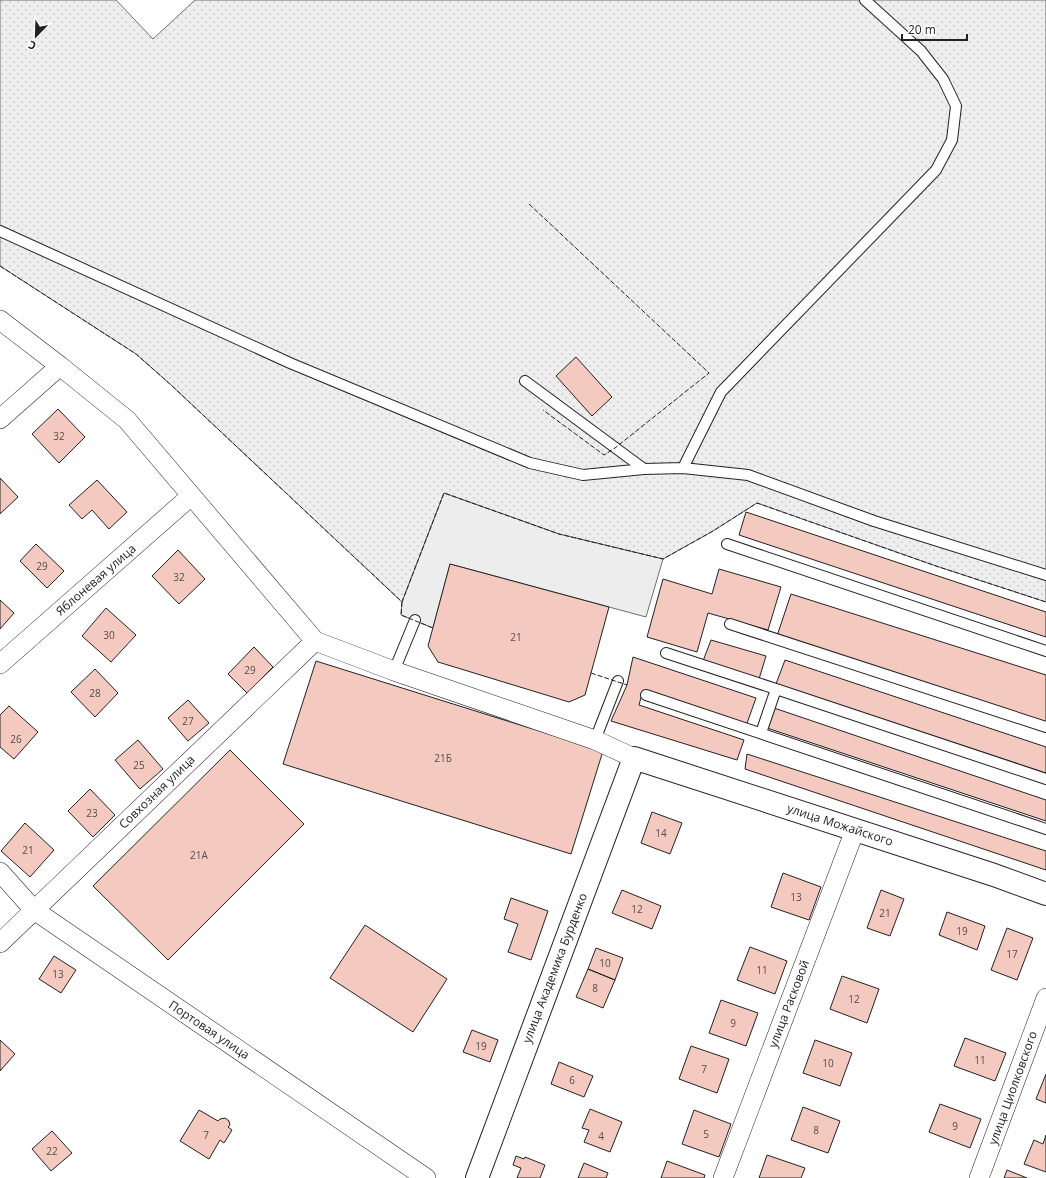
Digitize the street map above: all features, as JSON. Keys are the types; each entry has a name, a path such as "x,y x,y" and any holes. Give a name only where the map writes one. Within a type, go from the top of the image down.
{"street":[{"path":"0,320 127,420 315,641 394,671 595,740 634,758"},
{"path":"0,418 60,366"},
{"name":"Яблоневая улица","path":"0,664 191,496"},
{"name":"Совхозная улица","path":"0,943 315,641"},
{"name":"улица Можайского","path":"634,758 994,875 1046,894"},
{"name":"улица Академика Бурденко","path":"477,1178 634,758"},
{"name":"улица Расковой","path":"723,1178 855,830"},
{"name":"Портовая улица","path":"0,872 34,910 426,1178"},
{"name":"улица Циолковского","path":"979,1178 1046,998"}],"lane":[{"path":"683,468 721,392 936,170 952,140 956,106 943,79 920,51 865,0"},
{"path":"0,231 290,363 530,463 583,475 644,469 683,468 748,475 874,521 1046,575"},
{"path":"525,381 644,469"},
{"path":"727,544 1046,651"},
{"path":"394,671 415,620"},
{"path":"730,624 1046,727"},
{"path":"666,653 1046,779"},
{"path":"595,740 618,681"},
{"path":"761,733 776,689"},
{"path":"646,695 1046,829"}],"shaded area":[{"path":"0,0 116,0 153,39 195,0 1046,0 1046,602 936,566 757,503 713,531 663,559 559,534 444,493 402,602 170,384 136,354 0,266"},
{"path":"444,493 559,534 663,559 646,617 450,564 433,628 401,615 402,602"}],"building":[{"path":"576,357 612,397 592,416 556,376"},
{"path":"58,409 85,437 59,463 32,434"},
{"path":"0,478 18,497 0,514"},
{"path":"97,480 127,512 109,529 92,510 82,519 69,505"},
{"path":"746,512 1046,612 1046,637 739,535"},
{"path":"36,544 64,571 47,588 20,561"},
{"path":"178,550 205,579 179,604 152,576"},
{"path":"450,564 609,607 585,695 569,702 438,662 428,646"},
{"path":"719,569 781,587 768,630 708,613 697,652 647,637 663,579 712,594"},
{"path":"791,594 1046,675 1046,722 777,636"},
{"path":"0,600 14,613 0,629"},
{"path":"106,608 136,635 111,662 82,636"},
{"path":"711,640 766,656 759,679 703,661"},
{"path":"254,647 273,667 247,693 228,674"},
{"path":"633,657 756,698 746,726 643,690 639,705 744,740 737,760 611,721 627,685"},
{"path":"785,660 1046,747 1046,773 776,684"},
{"path":"316,661 603,751 571,854 283,764"},
{"path":"95,669 118,693 95,717 71,692"},
{"path":"188,700 209,723 188,741 168,718"},
{"path":"9,706 38,732 14,759 0,747 0,715"},
{"path":"774,708 1046,800 1046,821 767,728"},
{"path":"138,740 163,769 140,789 115,760"},
{"path":"230,750 304,824 168,960 93,886"},
{"path":"747,754 1046,851 1046,870 745,769"},
{"path":"90,789 115,815 93,837 68,811"},
{"path":"652,812 682,823 670,854 641,843"},
{"path":"25,823 54,850 30,877 1,851"},
{"path":"783,873 821,887 809,920 771,907"},
{"path":"622,890 661,906 652,929 612,913"},
{"path":"881,890 904,899 890,936 867,928"},
{"path":"511,898 548,911 531,960 508,952 518,924 504,919"},
{"path":"947,912 985,926 977,950 939,935"},
{"path":"365,925 447,979 413,1032 330,978"},
{"path":"1007,928 1033,938 1017,980 991,970"},
{"path":"750,947 787,961 775,994 737,980"},
{"path":"596,948 623,958 615,980 588,969"},
{"path":"54,956 76,970 61,993 39,979"},
{"path":"588,969 615,980 603,1008 576,997"},
{"path":"842,976 879,989 867,1023 830,1009"},
{"path":"721,1000 758,1013 746,1046 709,1033"},
{"path":"472,1030 498,1040 490,1062 463,1052"},
{"path":"965,1038 1006,1053 995,1081 954,1066"},
{"path":"0,1040 15,1054 0,1071"},
{"path":"815,1040 852,1053 840,1086 803,1073"},
{"path":"691,1046 729,1059 717,1093 679,1079"},
{"path":"559,1062 593,1076 584,1097 551,1084"},
{"path":"1046,1074 1046,1103 1036,1099"},
{"path":"940,1104 981,1119 970,1148 929,1132"},
{"path":"803,1107 840,1121 828,1153 791,1140"},
{"path":"590,1109 622,1122 610,1152 584,1142 589,1130 582,1128"},
{"path":"199,1110 218,1121 225,1118 229,1121 230,1125 228,1127 232,1130 224,1143 220,1140 209,1159 180,1141"},
{"path":"694,1110 731,1124 719,1157 682,1144"},
{"path":"52,1131 72,1153 51,1171 32,1149"},
{"path":"1046,1135 1046,1172 1024,1164 1034,1140 1043,1144"},
{"path":"767,1155 805,1168 801,1178 759,1178"},
{"path":"516,1156 524,1159 525,1157 545,1165 540,1178 517,1178 521,1168 513,1165"},
{"path":"667,1161 705,1175 704,1178 661,1178"},
{"path":"584,1163 608,1173 606,1178 578,1178"},
{"path":"1007,1170 1027,1178 1004,1178"}],"fence":[{"path":"529,204 709,373 615,448 604,455 543,410"},
{"path":"0,266 136,354 170,384 402,602 444,493 559,534 663,559 713,531 757,503 936,566 1046,602"},
{"path":"402,602 401,615 433,628"},
{"path":"591,673 627,685"}]}
